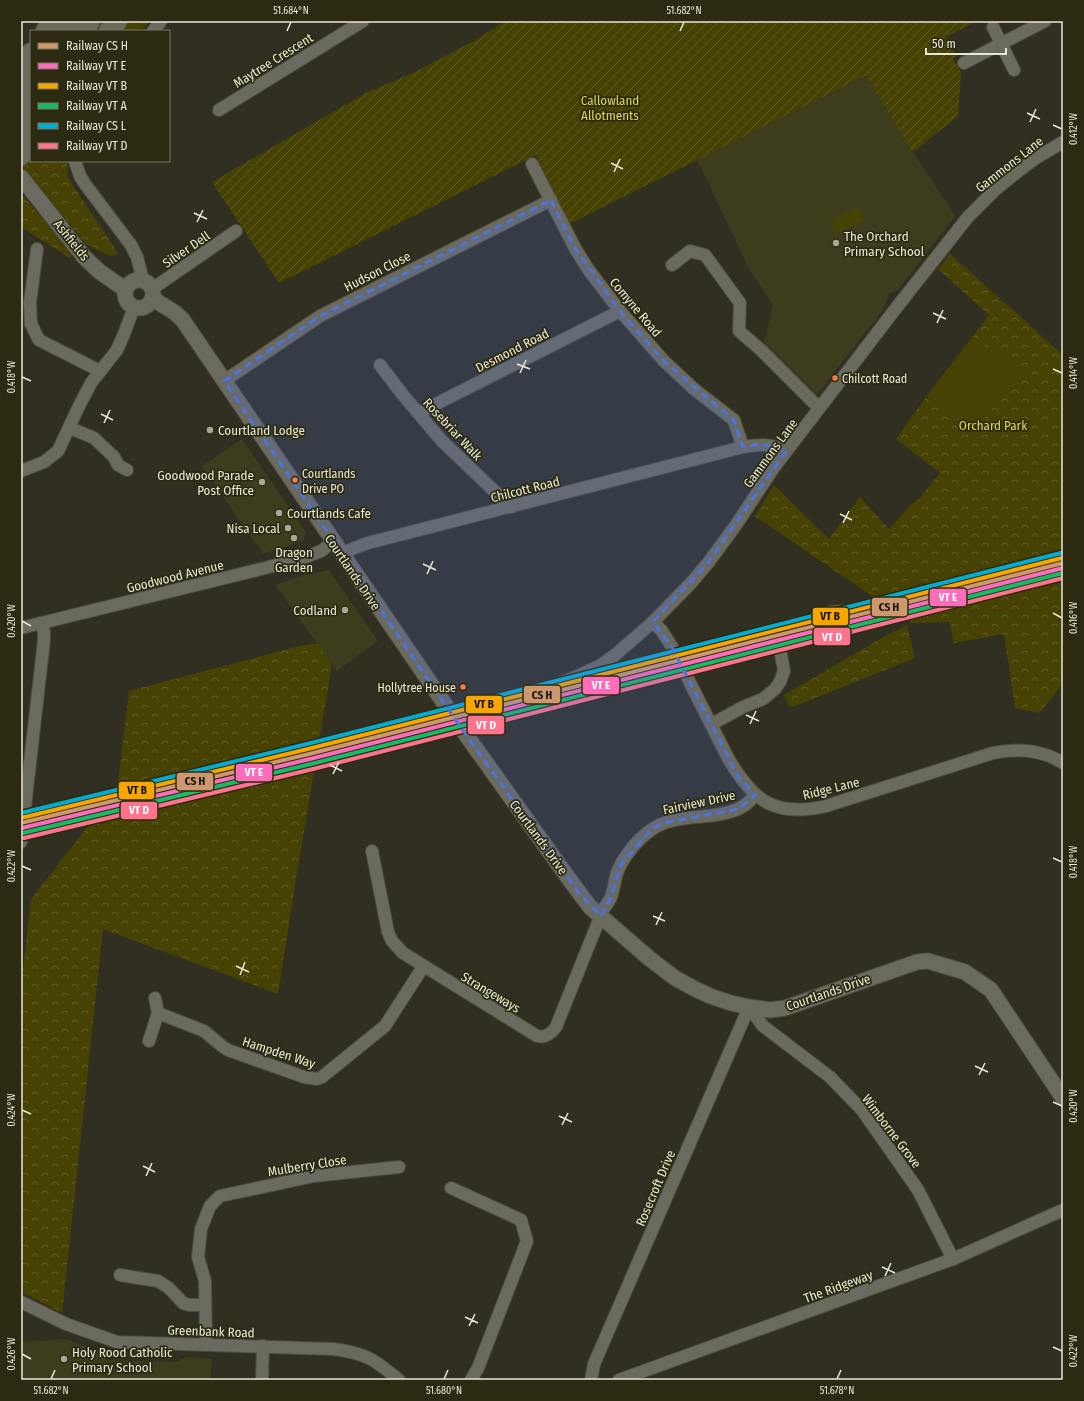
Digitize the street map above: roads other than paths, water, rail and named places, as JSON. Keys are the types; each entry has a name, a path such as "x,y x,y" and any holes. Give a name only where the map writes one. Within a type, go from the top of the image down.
{"highway":[{"path":"47,30 52,21"},
{"path":"65,30 71,21"},
{"path":"84,30 90,21"},
{"path":"109,30 117,21"},
{"path":"21,68 30,54"},
{"path":"21,96 30,81"},
{"path":"21,125 30,110"},
{"path":"21,155 30,138"}],"street":[{"path":"154,30 161,21"},
{"name":"Maytree Crescent","path":"219,110 363,21"},
{"path":"964,63 1045,21"},
{"path":"993,27 1014,70"},
{"name":"Gammons Lane","path":"459,725 484,711 551,687 601,665 615,655 653,622 691,583 708,563 736,525 775,466 965,220 996,189 1036,158 1063,142"},
{"path":"76,162 77,169 85,184 131,246 137,257 149,290 150,303 143,308 134,307 127,302 125,294 126,290 134,281 149,290"},
{"name":"Comyne Road","path":"532,164 574,248 588,269 620,311 664,361 694,389 734,420 743,447"},
{"name":"Ashfields","path":"23,179 85,258 100,272 126,290"},
{"name":"Hudson Close","path":"224,381 320,316 551,200"},
{"name":"Silver Dell","path":"149,290 236,232"},
{"path":"37,250 30,303 31,324 39,340 100,371"},
{"path":"672,265 690,251 705,255 740,303 739,331 762,351 820,408"},
{"name":"Courtlands Drive","path":"149,290 182,319 459,725 590,907 650,959 675,978 710,996 749,1007 770,1010 785,1008 917,962 928,960 965,972 991,990 1063,1098"},
{"path":"21,471 44,462 58,451 91,383 117,350 134,307"},
{"name":"Desmond Road","path":"418,413 620,311"},
{"name":"Rosebriar Walk","path":"380,365 441,440 511,507"},
{"path":"70,428 94,438 114,457 118,465 127,470"},
{"name":"Chilcott Road","path":"342,555 352,549 368,543 743,447 760,444 771,445 787,450"},
{"name":"Goodwood Avenue","path":"21,628 306,557 321,551 333,542"},
{"path":"712,724 743,707 763,699 775,689 780,682 784,670 779,643 786,628 794,624 808,623 831,612 848,611 864,607"},
{"name":"Ridge Lane","path":"653,622 662,631 672,647 738,776 755,795 763,801 778,807 803,810 826,806 994,753 1008,750 1019,749 1034,751 1063,763"},
{"path":"21,842 44,640 44,632 41,623"},
{"name":"Fairview Drive","path":"601,916 610,898 615,878 621,865 636,845 652,829 664,822 734,811 747,804 755,795"},
{"name":"Strangeways","path":"372,851 388,932 392,941 403,953 537,1036 545,1037 556,1027 601,916"},
{"name":"Hampden Way","path":"158,1013 204,1031 228,1050 304,1077 317,1079 322,1077 385,1026 423,966"},
{"path":"148,1041 158,1013 155,998"},
{"name":"Wimborne Grove","path":"749,1007 763,1026 830,1077 862,1110 918,1190 953,1259"},
{"name":"Rosecroft Drive","path":"591,1380 594,1364 749,1007"},
{"name":"Mulberry Close","path":"205,1305 205,1281 198,1257 201,1229 210,1206 220,1196 314,1176 399,1167"},
{"path":"450,1188 521,1220 527,1241 478,1368 471,1380"},
{"name":"The Ridgeway","path":"619,1380 953,1259 1063,1210"},
{"path":"120,1275 158,1282 169,1288 182,1302 189,1305 205,1305 206,1344"},
{"name":"Greenbank Road","path":"21,1302 66,1324 117,1342 263,1346 348,1351 371,1359 399,1380"},
{"path":"262,1380 263,1346"}],"place":[{"name":"The Orchard Primary School","path":"836,243"},
{"name":"Chilcott Road","path":"835,378"},
{"name":"Courtland Lodge","path":"210,430"},
{"name":"Courtlands Drive PO","path":"295,480"},
{"name":"Goodwood Parade Post Office","path":"262,482"},
{"name":"Courtlands Cafe","path":"279,513"},
{"name":"Nisa Local","path":"288,528"},
{"name":"Dragon Garden","path":"294,538"},
{"name":"Codland","path":"345,610"},
{"name":"Hollytree House","path":"463,687"},
{"name":"Holy Rood Catholic Primary School","path":"64,1359"}],"park label":[{"name":"Callowland Allotments","path":"610,108"},
{"name":"Orchard Park","path":"993,425"}]}
